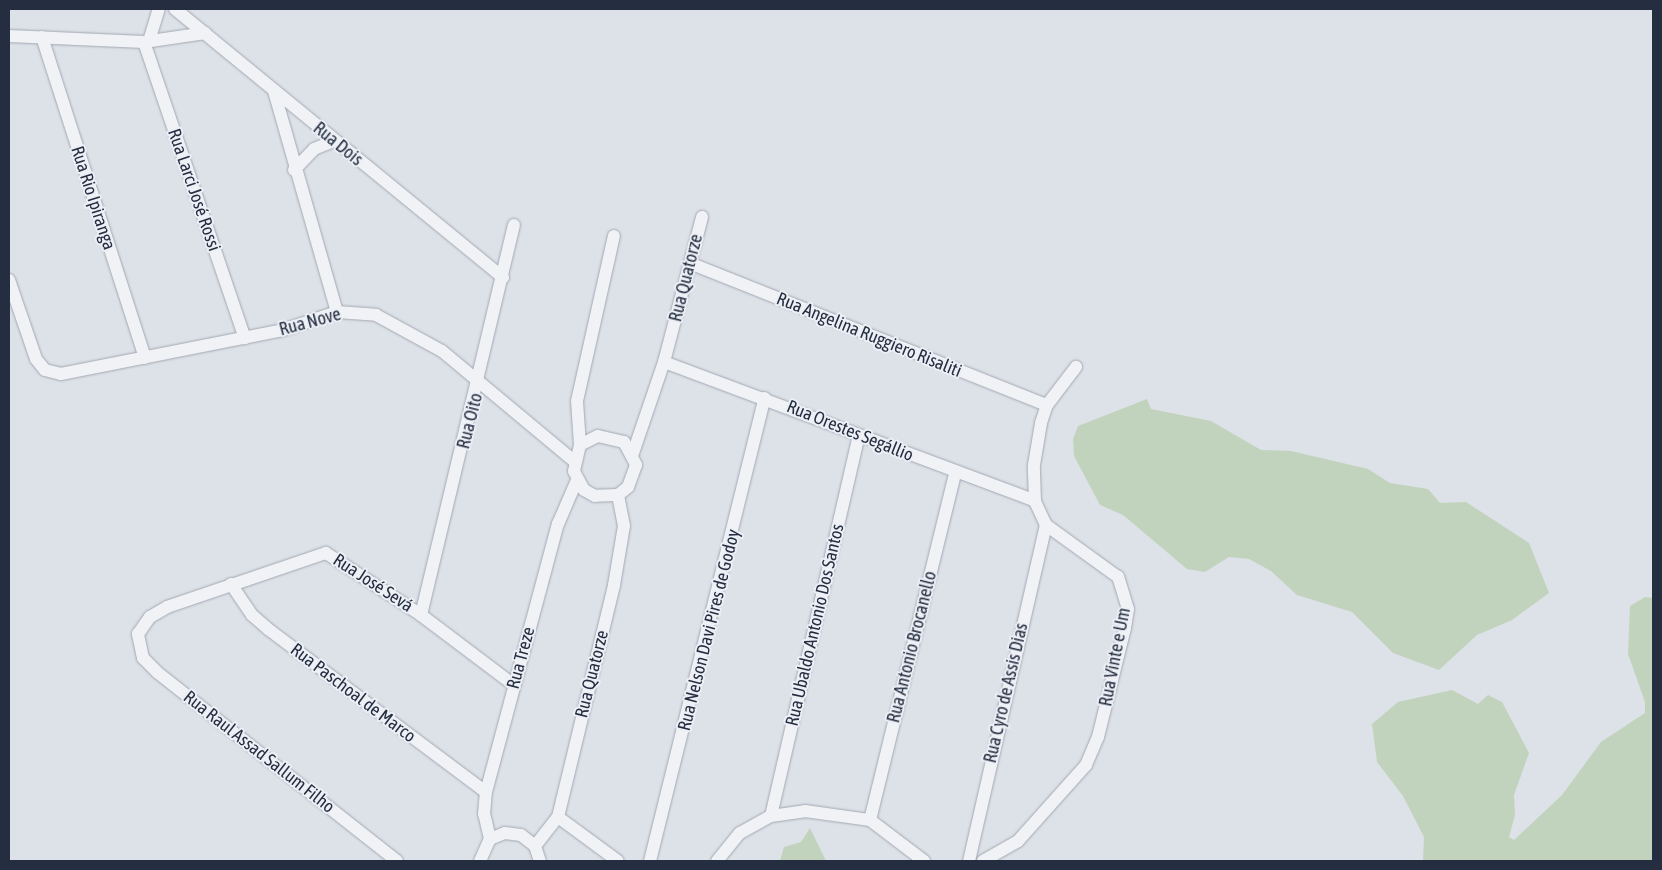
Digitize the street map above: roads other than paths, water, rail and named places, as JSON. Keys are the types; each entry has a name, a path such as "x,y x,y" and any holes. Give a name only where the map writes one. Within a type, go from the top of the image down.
{"street":[{"path":"147,42 159,9"},
{"name":"Rua Dois","path":"175,9 334,141 503,277"},
{"path":"9,36 147,42 205,33"},
{"name":"Rua Rio Ipiranga","path":"42,38 145,358"},
{"name":"Rua Larci José Rossi","path":"147,42 244,338"},
{"path":"274,91 294,170 337,312"},
{"path":"294,170 314,149 334,141"},
{"name":"Rua Quatorze","path":"633,453 664,362 692,264 702,218"},
{"name":"Rua Oito","path":"421,615 479,384 514,225"},
{"path":"580,445 598,436 612,436 633,453 634,477 618,495 594,496 577,480 574,461 580,445 577,402 614,236"},
{"name":"Rua Angelina Ruggiero Risaliti","path":"692,264 1047,405"},
{"name":"Rua Nove","path":"9,280 36,359 45,370 61,374 244,338 337,312 356,310 396,322 442,352 574,461"},
{"name":"Rua Orestes Segállio","path":"664,362 765,398 955,473 1035,501"},
{"name":"Rua Vinte e Um","path":"983,861 1018,841 1086,765 1098,737 1128,610 1118,577 1046,524 1035,501 1034,465 1047,405 1076,367"},
{"name":"Rua Nelson Davi Pires de Godoy","path":"650,861 765,398"},
{"name":"Rua Ubaldo Antonio Dos Santos","path":"771,816 859,435"},
{"name":"Rua Antonio Brocanello","path":"870,820 955,473"},
{"name":"Rua Treze","path":"490,839 484,814 486,792 558,524 577,480"},
{"name":"Rua Quatorze","path":"535,846 558,817 618,564 624,526 618,495"},
{"name":"Rua Cyro de Assis Dias","path":"970,861 1046,524"},
{"name":"Rua José Sevá","path":"138,634 150,617 167,607 326,553 421,615 514,685"},
{"name":"Rua Paschoal de Marco","path":"231,584 252,616 486,792"},
{"name":"Rua Raul Assad Sallum Filho","path":"138,634 143,658 157,672 397,861"},
{"path":"717,861 740,833 771,816 828,812 870,820 924,861"},
{"path":"558,817 618,861"},
{"path":"480,861 490,839 505,833 521,834 535,846 540,861"}]}
